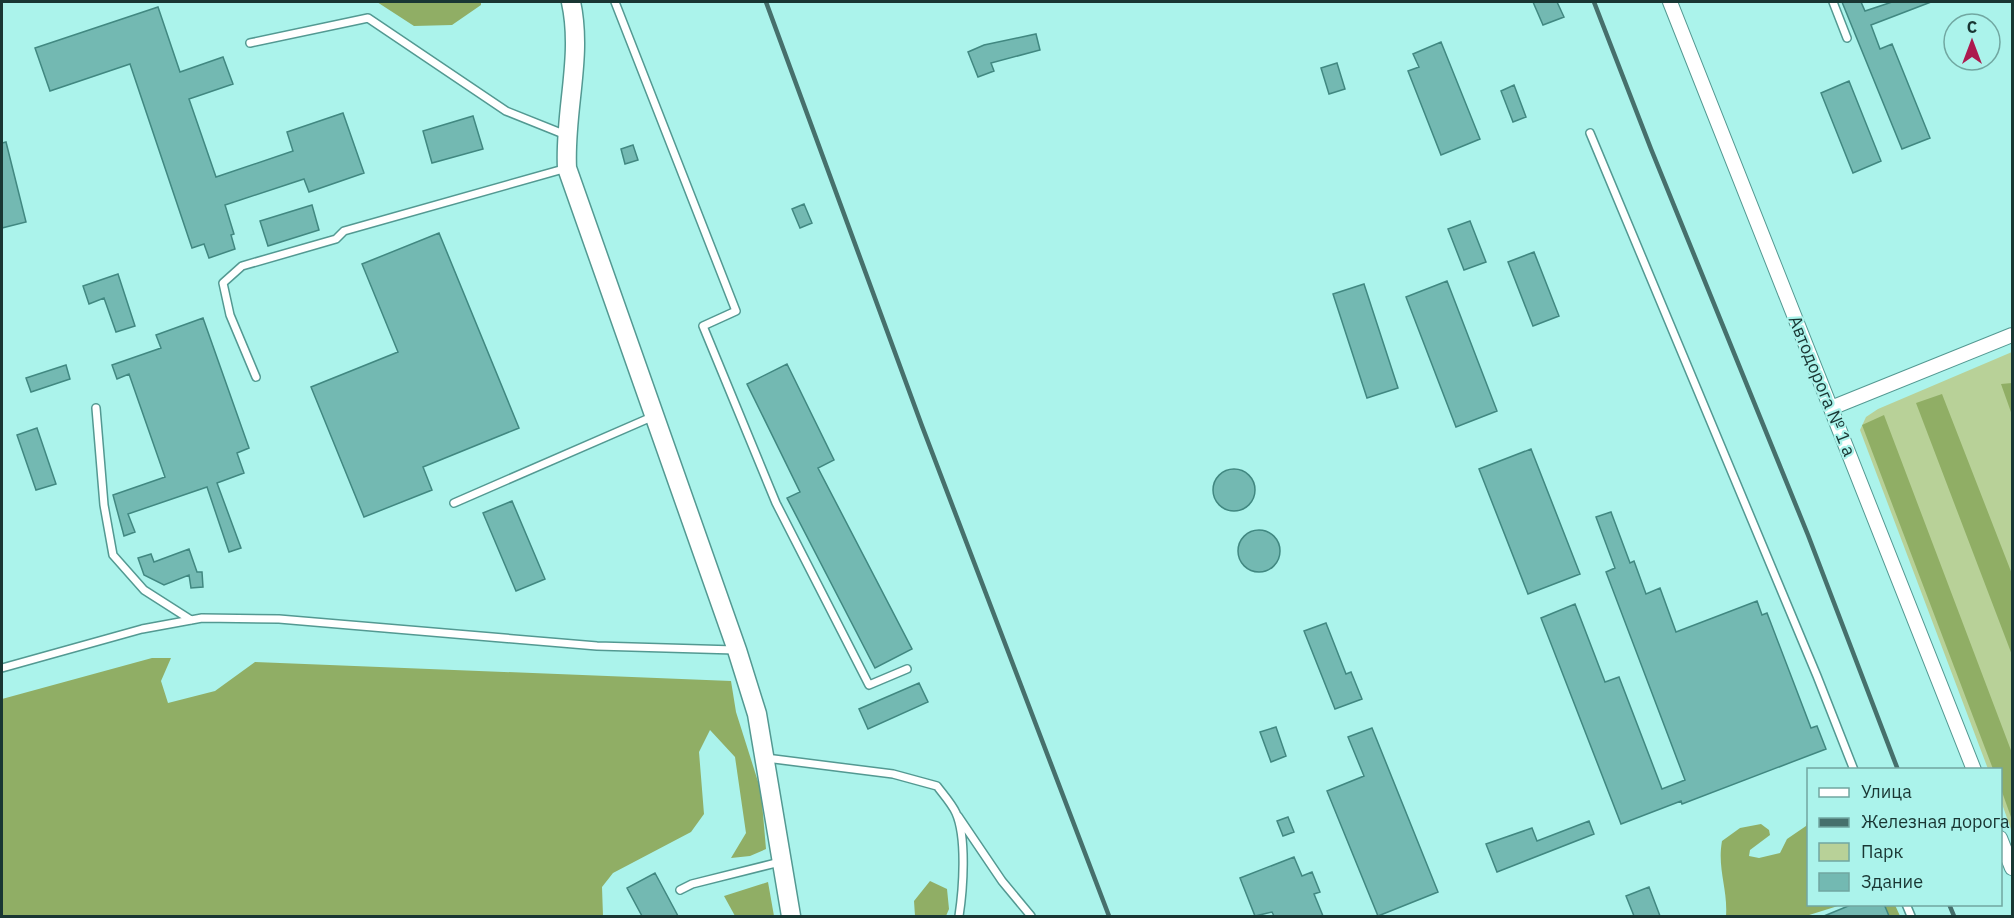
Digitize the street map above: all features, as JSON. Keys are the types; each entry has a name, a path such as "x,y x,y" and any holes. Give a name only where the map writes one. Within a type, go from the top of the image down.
{"street":[{"path":"571,2 576,39 566,135 567,168 737,650 757,714 791,916"},
{"name":"Автодорога № 1 а","path":"1670,2 1973,768"},
{"path":"1831,408 2013,335"},
{"path":"2002,840 2013,868"}],"lane":[{"path":"615,2 736,311 703,326 776,503 869,685 907,669"},
{"path":"1833,2 1847,38"},
{"path":"250,43 368,18 506,111 566,135"},
{"path":"1590,133 1853,768"},
{"path":"256,377 230,315 223,282 242,266 336,239 344,231 567,168"},
{"path":"96,408 104,505 113,555 144,590 191,620"},
{"path":"454,503 654,416"},
{"path":"2,668 142,629 191,620 279,619 597,646 737,650"},
{"path":"766,759 893,774 938,786 1002,881 1031,916"},
{"path":"957,814 962,848 963,890 959,916"},
{"path":"680,890 692,884 782,861"}],"green space":[{"path":"377,2 481,2 481,5 452,25 414,26"},
{"path":"2012,352 2012,832 2002,804 2002,768 1988,768 1860,430 1866,417 1878,409"},
{"path":"2012,383 2012,415 2001,384"},
{"path":"1942,394 2012,574 2012,655 1916,403"},
{"path":"1884,415 2012,753 2012,820 2002,792 2002,768 1993,768 1862,425"},
{"path":"152,658 171,658 161,681 168,703 215,691 255,662 731,681 736,712 761,791 766,849 750,856 731,858 746,833 735,757 710,730 699,752 704,814 691,832 613,873 602,887 603,916 2,916 2,699"},
{"path":"1807,821 1807,906 1838,906 1806,916 1726,916 1721,861 1722,841 1740,828 1761,824 1769,830 1770,835 1750,850 1749,856 1759,858 1780,853 1787,839 1806,826"},
{"path":"930,881 947,889 949,909 946,916 915,916 914,901"},
{"path":"768,882 774,916 735,916 724,896"},
{"path":"1872,906 1895,906 1900,916 1877,916"}],"building":[{"path":"1533,2 1557,2 1564,17 1543,25"},
{"path":"1842,2 1861,2 1865,11 1892,2 1931,2 1871,25 1880,49 1892,44 1930,138 1902,149"},
{"path":"158,7 180,72 223,57 233,84 189,99 216,177 293,151 287,132 343,113 364,173 309,192 304,179 225,205 234,234 231,235 235,249 209,258 204,244 192,248 130,64 50,91 35,48"},
{"path":"1036,34 1040,50 991,63 994,71 978,77 968,52 984,45"},
{"path":"1441,42 1480,139 1441,155 1408,71 1419,67 1413,54"},
{"path":"1337,63 1345,89 1329,94 1321,68"},
{"path":"1849,81 1881,161 1853,173 1821,93"},
{"path":"1514,85 1526,117 1513,122 1501,91"},
{"path":"473,116 483,149 432,163 423,131"},
{"path":"6,142 26,222 2,228 2,143"},
{"path":"633,145 638,160 625,164 621,149"},
{"path":"804,204 812,223 800,228 792,209"},
{"path":"312,205 319,230 268,246 260,221"},
{"path":"1470,221 1486,262 1464,270 1448,229"},
{"path":"439,233 519,428 423,467 432,490 364,517 311,387 398,352 362,264"},
{"path":"1534,252 1559,316 1533,326 1508,262"},
{"path":"118,274 135,326 116,332 104,298 89,304 83,286"},
{"path":"1447,281 1497,411 1456,427 1406,297"},
{"path":"1364,284 1398,388 1367,398 1333,294"},
{"path":"203,318 249,448 237,453 244,473 217,483 241,548 229,552 207,487 128,514 135,532 124,536 113,495 165,477 129,374 117,379 112,365 161,348 156,335"},
{"path":"787,364 834,460 818,468 912,649 875,668 787,498 800,492 747,384"},
{"path":"66,365 70,379 31,392 26,378"},
{"path":"37,428 56,484 36,490 17,435"},
{"path":"1531,449 1580,574 1528,594 1479,469"},
{"path":"1234,469 1242,470 1249,475 1254,482 1254,498 1249,505 1242,510 1234,511 1226,510 1219,505 1214,498 1213,490 1214,482 1219,475 1226,470"},
{"path":"512,501 545,579 516,591 483,513"},
{"path":"1611,512 1630,563 1634,561 1646,594 1660,588 1676,632 1757,601 1762,615 1767,613 1811,728 1817,726 1826,749 1682,804 1681,801 1621,824 1541,618 1575,604 1605,682 1619,677 1662,789 1685,780 1606,572 1615,568 1596,517"},
{"path":"1259,530 1267,531 1274,536 1279,543 1279,559 1274,566 1267,571 1259,572 1251,571 1244,566 1239,559 1238,551 1239,543 1244,536 1251,531"},
{"path":"189,549 197,572 202,572 203,587 191,588 189,575 164,585 144,575 138,558 151,554 154,562"},
{"path":"1326,623 1346,674 1351,672 1362,699 1335,709 1304,631"},
{"path":"919,683 928,702 868,729 859,709"},
{"path":"1276,727 1286,756 1271,762 1260,732"},
{"path":"1372,728 1438,892 1378,916 1327,791 1364,776 1348,737"},
{"path":"1288,817 1294,832 1283,836 1277,821"},
{"path":"1589,821 1594,834 1497,872 1486,844 1532,828 1537,841"},
{"path":"1294,857 1302,876 1312,872 1320,892 1314,894 1323,916 1274,916 1272,912 1255,916 1240,878"},
{"path":"655,873 678,916 642,916 627,888"},
{"path":"1649,887 1660,916 1634,916 1626,896"},
{"path":"1848,906 1885,906 1889,916 1824,916"}],"railway":[{"path":"766,2 922,426 1109,916"},
{"path":"1594,2 1651,149 1808,535 1897,768"},
{"path":"1950,906 1954,916"}]}
